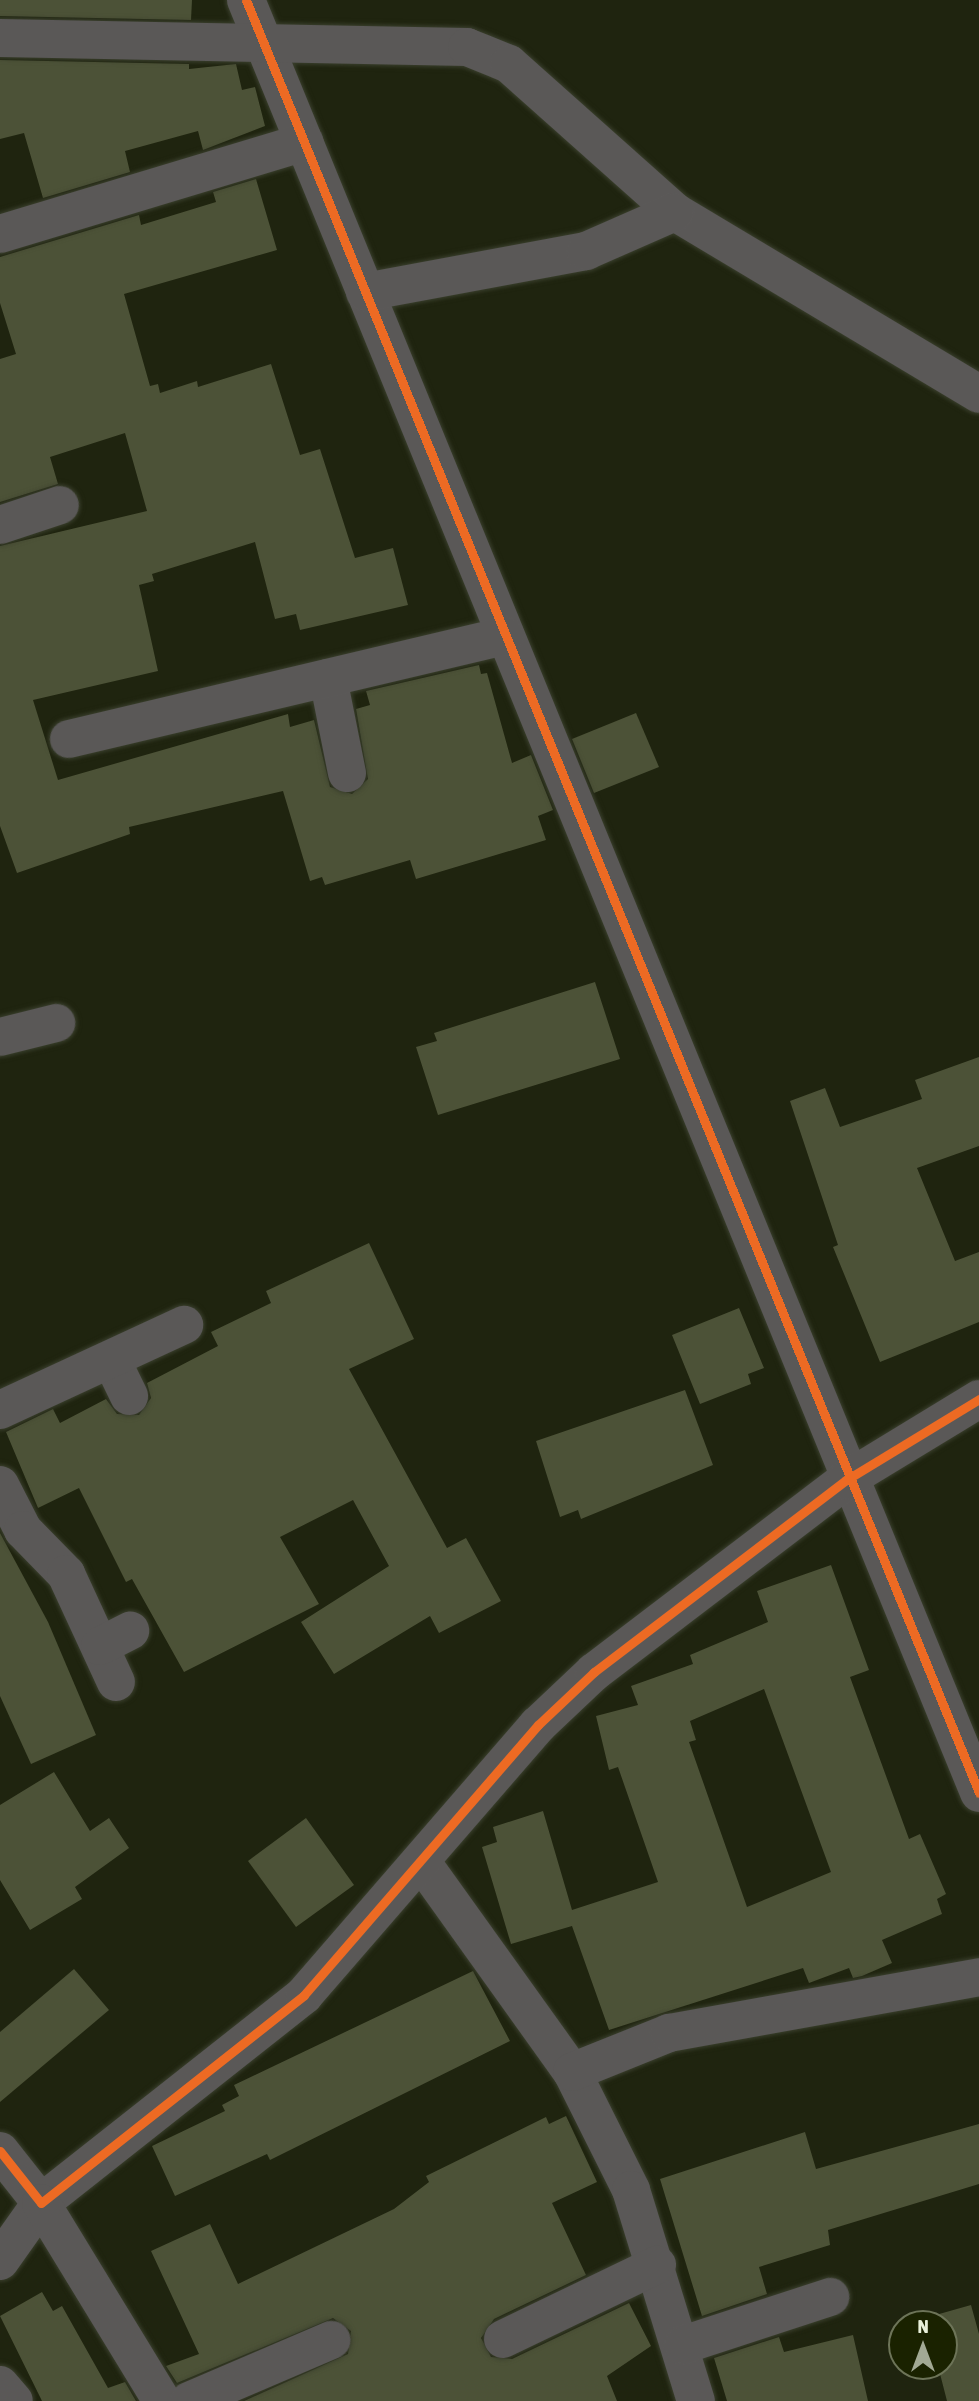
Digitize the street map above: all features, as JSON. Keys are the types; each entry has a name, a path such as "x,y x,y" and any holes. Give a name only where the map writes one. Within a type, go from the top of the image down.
{"street":[{"path":"246,0 846,1480 979,1793"},
{"path":"0,38 264,43 478,51 509,65 675,212 979,394"},
{"path":"0,234 304,142"},
{"path":"365,292 586,251 675,212"},
{"path":"0,525 60,505"},
{"path":"69,739 505,636"},
{"path":"328,678 347,773"},
{"path":"0,1037 56,1023"},
{"path":"0,1409 112,1361 184,1325"},
{"path":"112,1361 128,1396"},
{"path":"0,2261 41,2203 304,1995 423,1864 538,1724 594,1672 846,1480 979,1399"},
{"path":"0,1485 23,1530 66,1574 115,1638 116,1682"},
{"path":"423,1864 572,2072 622,2211 657,2265 683,2345 696,2401"},
{"path":"572,2072 669,2034 979,1977"},
{"path":"0,2151 41,2203 162,2401"},
{"path":"503,2339 550,2335 657,2265"},
{"path":"683,2345 786,2295 830,2297"},
{"path":"189,2401 331,2340"},
{"path":"0,2385 14,2401"}],"building":[{"path":"0,0 192,0 191,20 0,16"},
{"path":"0,60 189,64 189,69 236,64 242,90 255,87 265,126 203,150 198,131 125,151 130,172 43,198 24,133 0,139"},
{"path":"256,179 277,250 124,294 150,386 158,384 160,393 197,381 198,387 271,364 300,455 320,449 355,558 393,548 408,605 300,630 296,614 275,619 255,542 152,574 154,581 139,585 158,671 33,700 58,780 288,714 290,727 314,720 330,787 352,794 368,779 356,709 370,705 366,691 479,665 481,674 487,673 512,763 531,755 553,810 538,816 546,840 416,879 410,860 325,885 322,877 310,881 283,791 129,827 130,834 17,873 0,826 0,546 147,511 125,433 50,457 58,484 0,502 0,359 16,354 0,303 0,257 139,215 141,225 216,202 213,192"},
{"path":"636,713 659,767 594,793 572,739"},
{"path":"595,982 620,1059 438,1115 416,1047 437,1041 434,1033"},
{"path":"979,1057 979,1146 917,1168 955,1261 979,1252 979,1322 880,1362 833,1247 838,1245 790,1101 825,1088 840,1127 922,1099 915,1080"},
{"path":"369,1243 414,1339 349,1369 447,1548 466,1538 501,1601 439,1633 430,1616 334,1674 301,1622 389,1566 353,1500 280,1537 319,1604 184,1672 132,1579 126,1582 79,1488 38,1508 6,1432 53,1409 60,1423 106,1399 117,1414 139,1415 151,1398 147,1383 218,1346 211,1332 271,1303 266,1291"},
{"path":"739,1308 764,1368 748,1374 751,1384 700,1404 672,1335"},
{"path":"685,1390 713,1465 581,1519 578,1510 560,1517 536,1441"},
{"path":"0,1533 48,1622 96,1735 31,1764 0,1696"},
{"path":"831,1565 869,1670 850,1677 909,1839 920,1834 946,1894 937,1899 942,1914 882,1940 892,1963 862,1976 853,1978 849,1968 809,1983 803,1968 609,2030 572,1926 511,1944 482,1847 497,1842 493,1827 543,1811 572,1910 658,1882 618,1767 609,1770 596,1716 638,1705 631,1686 693,1664 690,1655 768,1622 757,1591","holes":["764,1689 831,1872 747,1907 689,1742 696,1740 690,1721"]},
{"path":"54,1772 90,1831 109,1818 129,1848 75,1887 82,1899 30,1930 0,1880 0,1805"},
{"path":"306,1818 354,1885 296,1927 248,1861"},
{"path":"74,1969 109,2010 0,2102 0,2032"},
{"path":"473,1971 510,2041 270,2160 267,2154 175,2196 152,2146 225,2111 222,2105 239,2096 234,2085"},
{"path":"566,2116 597,2182 552,2203 586,2275 494,2319 481,2338 491,2357 512,2359 629,2303 651,2346 607,2376 617,2401 244,2401 348,2354 351,2331 333,2318 177,2383 166,2366 199,2354 151,2251 210,2224 238,2284 394,2209 429,2182 426,2176 546,2117 549,2124"},
{"path":"979,2124 979,2184 828,2230 830,2245 759,2267 767,2294 702,2316 660,2179 805,2132 816,2169"},
{"path":"42,2292 53,2311 62,2306 108,2388 125,2382 136,2401 42,2401 0,2316"},
{"path":"971,2305 979,2334 979,2401 947,2401 942,2380 958,2380 958,2310 953,2310"},
{"path":"853,2335 868,2401 727,2401 714,2358 779,2337 784,2352"}],"cycle path":[{"path":"246,0 979,1793"},
{"path":"0,2151 41,2203 304,1995 538,1725 594,1672 846,1480 979,1399"}]}
